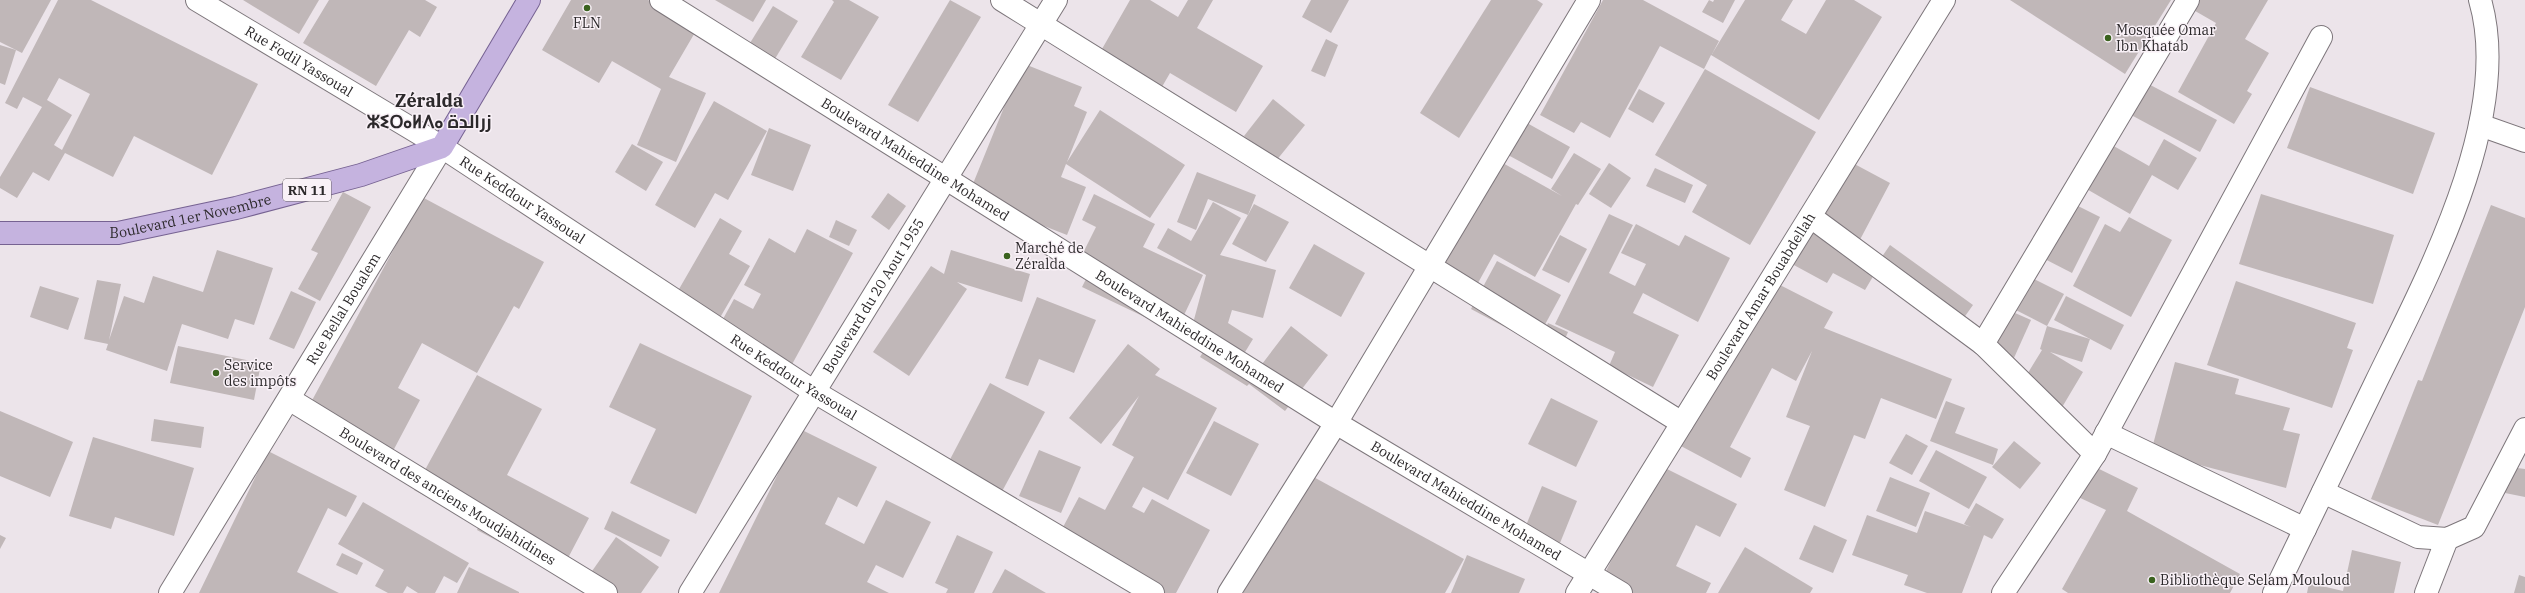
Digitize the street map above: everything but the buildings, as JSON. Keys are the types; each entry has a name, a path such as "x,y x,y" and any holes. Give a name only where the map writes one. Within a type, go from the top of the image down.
{"main road":[{"path":"442,147 529,0"},
{"name":"Boulevard 1er Novembre","path":"0,233 118,233 236,208 361,175 442,147"}],"street":[{"name":"Rue Fodil Yassoual","path":"197,0 442,147"},
{"name":"Boulevard Mahieddine Mohamed","path":"661,0 1336,423 1621,593"},
{"path":"1002,0 1682,423"},
{"name":"Boulevard du 20 Aout 1955","path":"690,593 813,391 1056,0"},
{"path":"1229,593 1336,423 1589,0"},
{"name":"Boulevard Amar Bouabdellah","path":"1577,593 1944,0"},
{"path":"1983,344 2188,0"},
{"path":"2274,593 2436,258 2467,171 2480,125 2487,85 2487,42 2480,0"},
{"path":"2003,593 2095,454 2321,37"},
{"path":"2480,125 2525,141"},
{"name":"Rue Keddour Yassoual","path":"442,147 813,391 1153,593"},
{"name":"Rue Bellal Boualem","path":"170,593 442,147"},
{"path":"1811,217 1983,344 2095,454"},
{"name":"Boulevard des anciens Moudjahidines","path":"289,399 606,593"},
{"path":"2323,492 2418,537 2447,539 2474,527 2525,429"},
{"path":"2106,433 2305,529"},
{"path":"2426,593 2447,539"}],"place":[{"name":"FLN","path":"587,8"},
{"name":"Mosquée Omar Ibn Khatab","path":"2108,38"},
{"name":"Marché de Zéralda","path":"1007,256"},
{"name":"Service des impôts","path":"216,373"},
{"name":"Bibliothèque Selam Mouloud","path":"2152,580"}],"district":[{"name":"Zéralda ⵣⵉⵔⴰⵍⴷⴰ زرالدة","path":"429,111"}]}
